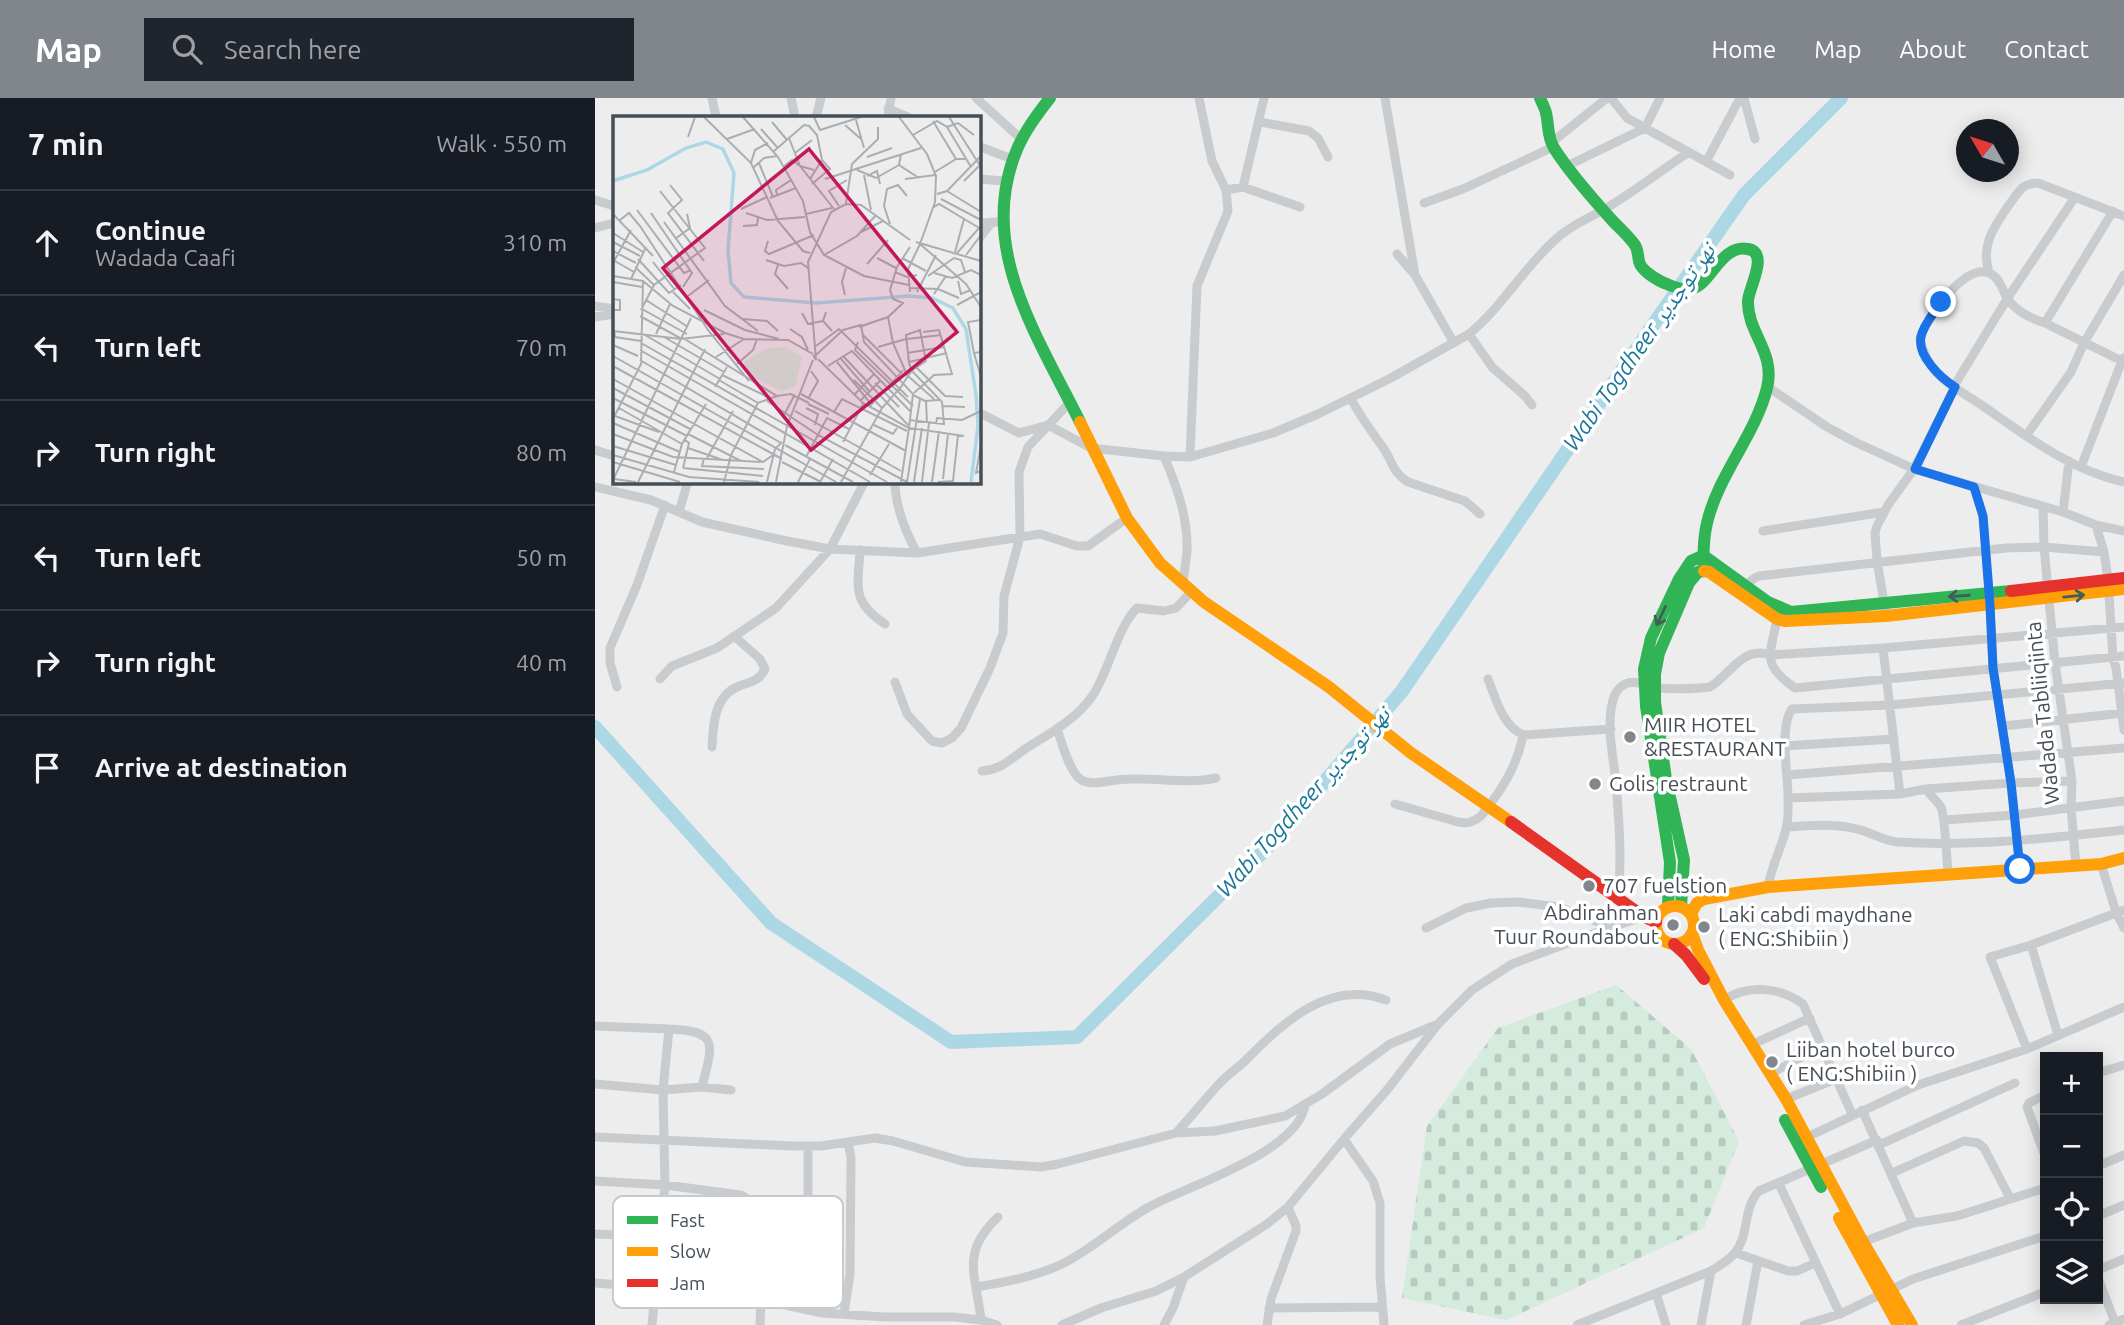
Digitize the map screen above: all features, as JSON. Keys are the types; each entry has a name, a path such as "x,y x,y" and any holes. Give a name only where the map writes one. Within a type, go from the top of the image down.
{"main road":[{"path":"1050,98 1020,138 1005,181 997,222 1009,270 1019,296 1069,403 1127,518 1160,563 1187,588 1329,687 1411,753 1650,920 1662,940 1674,944 1681,943 1692,933 1694,927 1680,909 1670,862 1647,654 1662,613 1685,569 1691,561 1702,556"},
{"path":"1540,98 1552,145 1636,247 1637,260 1650,275 1684,289 1694,288 1702,283 1725,257 1737,250 1747,249 1758,257 1748,297 1748,308 1766,350 1770,369 1768,387 1750,430 1715,499 1705,527 1703,571"},
{"path":"1702,556 1716,563 1777,619 1785,621 2109,586 2124,590"},
{"path":"1649,686 1677,610 1692,578 1698,572 1709,572 1778,609 1791,612 1885,609"},
{"path":"2109,586 2124,578"},
{"path":"1661,779 1684,860 1680,909"},
{"path":"1650,920 1704,899 1768,887 2101,864 2124,858"},
{"path":"1670,862 1684,860"},
{"path":"1692,933 1724,1000 1786,1100 1802,1139"},
{"path":"1674,944 1702,976 1802,1139 1885,1292 1912,1325"},
{"path":"1817,1167 1863,1242 1898,1325"}],"street":[{"path":"712,98 716,116"},
{"path":"791,98 795,116"},
{"path":"816,116 821,98"},
{"path":"888,113 891,98"},
{"path":"976,98 1020,138"},
{"path":"1190,457 1196,286 1228,211 1226,190 1212,161 1199,98"},
{"path":"1243,187 1264,98"},
{"path":"1385,98 1415,275"},
{"path":"1424,203 1463,189 1552,145 1609,98 1627,118 1730,175"},
{"path":"1567,166 1645,128 1660,98"},
{"path":"1742,98 1755,139"},
{"path":"1706,162 1742,98"},
{"path":"1260,122 1309,131 1318,138 1328,157"},
{"path":"980,146 1012,159"},
{"path":"980,413 1019,433 1048,425 1091,448 1164,456 1190,457 1273,433 1351,399 1469,334 1484,321 1539,255 1559,236 1689,152"},
{"path":"980,179 1005,181"},
{"path":"2081,467 2123,359 2032,319 2017,309 1989,273 1986,256 1989,239 2022,188 2028,185 2038,183 2124,216"},
{"path":"1226,190 1243,187 1300,207"},
{"path":"1885,609 1875,533 1879,519 1915,469 1955,386 2007,299 2075,197"},
{"path":"595,200 613,206"},
{"path":"2045,323 2113,211"},
{"path":"980,223 997,222"},
{"path":"980,238 997,222"},
{"path":"595,228 613,223"},
{"path":"1397,254 1415,275 1454,343"},
{"path":"1989,273 1975,273 1961,281 1941,302 1928,322 1920,338 1932,367 1942,379 2026,436 2081,467 2124,482"},
{"path":"2026,436 2071,372 2084,343 2124,275"},
{"path":"595,306 613,311"},
{"path":"595,317 613,311"},
{"path":"1469,334 1492,367 1532,405"},
{"path":"1768,387 1836,432 1915,469 2063,512 2096,525 2124,531"},
{"path":"1351,399 1362,420 1384,448 1395,473 1408,482 1465,501 1480,514"},
{"path":"895,682 907,714 932,741 942,743 961,729 990,668 1003,633 1004,596 1020,537 1020,472 1028,447 1069,403"},
{"path":"595,450 613,456"},
{"path":"982,771 992,771 1002,766 1057,729 1092,696 1132,613 1143,607 1164,611 1175,608 1187,588 1184,517 1175,482 1164,456"},
{"path":"2063,512 2069,461"},
{"path":"679,512 687,483"},
{"path":"660,679 672,666 700,656 776,607 830,549 864,483"},
{"path":"895,483 895,497 902,520 918,553"},
{"path":"595,487 665,505 702,522 830,549 918,553 1040,534 1077,546 1088,546 1127,518"},
{"path":"1974,487 1983,516 1993,668 2011,783 2020,869"},
{"path":"617,687 610,663 610,648 637,585 665,505"},
{"name":"Wadada Tabliiqiinta","path":"2043,507 2055,663 2072,781 2072,836 2076,866"},
{"path":"1763,531 1884,512"},
{"path":"2096,525 2104,552 2109,586 2113,658 2121,683 2124,730"},
{"path":"1742,589 1759,576 1986,549 2044,547 2104,552"},
{"path":"860,550 858,591 862,604 869,614 885,624"},
{"path":"1777,619 1770,655 1777,675 1795,688 2124,656"},
{"path":"1618,899 1621,868 1611,729 1613,698 1618,688 1632,682 1649,686 1710,687 1739,660 1757,653 1770,655 1883,649 2124,627"},
{"path":"712,747 714,716 720,704 735,687 756,681 765,669 760,659 734,636"},
{"path":"1883,649 1900,794"},
{"path":"1488,679 1503,716 1512,728 1523,735 1611,729"},
{"path":"1768,887 1787,827 1784,746 1788,715 1792,709 1890,705 2121,683"},
{"path":"2003,726 2123,713"},
{"path":"1057,729 1073,771 1088,783 1123,779 1161,778 1187,781 1216,778"},
{"path":"1395,804 1467,824 1481,816 1511,774 1520,754 1523,735"},
{"path":"1784,746 1894,738"},
{"path":"1787,775 2124,748"},
{"path":"1788,798 1900,794 1926,789 2072,781"},
{"path":"1926,789 1941,807 1945,820 1948,875"},
{"path":"1945,820 2014,815 2124,801"},
{"path":"1787,827 1832,825 1857,829 1877,835 1886,841 1945,844 2017,841 2124,830"},
{"path":"2101,864 2124,928"},
{"path":"1426,928 1466,908 1491,903 1518,902 1559,907 1611,927"},
{"path":"2027,1049 1990,957 2120,911"},
{"path":"1062,1325 1101,1308 1156,1291 1184,1277 1289,1207 1387,1090 1438,1024 1472,990 1512,964 1611,927 1650,920"},
{"path":"2031,944 2058,1035"},
{"path":"1724,1000 1747,990 1774,991 1797,999 1803,1004 1852,1114"},
{"path":"1177,1133 1218,1085 1292,1017 1338,997 1359,994 1386,1000"},
{"path":"1802,1139 1918,1085 2027,1049 2124,1007"},
{"path":"1752,1044 1810,1018"},
{"path":"595,1137 807,1146 875,1138 965,1162 1041,1167 1177,1133 1215,1131 1291,1114 1389,1044 1438,1024"},
{"path":"595,1026 691,1030 707,1039 711,1044 711,1052 702,1087"},
{"path":"664,1196 666,1139 663,1090 669,1029"},
{"path":"1770,1073 1821,1047"},
{"path":"2103,1072 2123,1067"},
{"path":"1786,1100 1836,1079"},
{"path":"1577,1325 1711,1271 1736,1253 1751,1201 1759,1191 2015,1083"},
{"path":"595,1084 663,1090 702,1087 731,1090"},
{"path":"2040,1098 2029,1103 2027,1108 2040,1143"},
{"path":"977,1287 1035,1275 1058,1265 1084,1252 1151,1206 1249,1162 1298,1124 1305,1104"},
{"path":"1862,1110 1913,1223"},
{"path":"1344,1139 1373,1181 1380,1203 1380,1276 1384,1325"},
{"path":"1892,1173 1956,1143 1972,1141 1983,1148 2010,1198"},
{"path":"844,1314 850,1274 851,1157 848,1142"},
{"path":"807,1146 807,1196"},
{"path":"2103,1164 2124,1155"},
{"path":"595,1181 665,1185 742,1196"},
{"path":"1779,1184 1840,1314"},
{"path":"1863,1242 1913,1223 1957,1216 2040,1189"},
{"path":"720,1196 721,1192"},
{"path":"2103,1214 2124,1205"},
{"path":"1267,1325 1269,1308 1296,1231 1289,1207"},
{"path":"981,1320 973,1260 975,1247 984,1230 998,1217"},
{"path":"595,1234 613,1235"},
{"path":"1804,1325 1840,1314 1913,1279 2040,1238"},
{"path":"1736,1253 1788,1271 1797,1271 1815,1263"},
{"path":"2103,1268 2124,1259"},
{"path":"1746,1325 1758,1261"},
{"path":"1701,1325 1711,1271"},
{"path":"1164,1325 1184,1277"},
{"path":"595,1283 613,1285"},
{"path":"2103,1290 2116,1323"},
{"path":"1656,1293 1666,1325"},
{"path":"1961,1325 2040,1294"},
{"path":"1269,1308 1382,1307"},
{"path":"799,1308 822,1313 885,1317 954,1317 997,1325"}],"green space":[{"path":"1616,985 1691,1049 1739,1141 1704,1228 1506,1320 1402,1298 1427,1126 1498,1028"}],"waterway":[{"name":"Wabi Togdheer نهر توجدير","path":"595,727 771,923 951,1042 1077,1037 1274,841 1402,691 1744,195 1841,98"}],"traffic: fast":[{"path":"1050,98 1018,147 1007,183 1003,219 1007,254 1017,289 1030,323 1080,422"},
{"path":"1540,98 1546,111 1549,135 1554,148 1581,185 1634,244 1640,263 1649,274 1670,286 1689,289 1700,284 1731,252 1748,249 1757,257 1758,264 1748,301 1752,323 1768,364 1767,388 1754,423 1712,505 1705,535 1704,571"},
{"path":"1668,907 1670,862 1646,706 1644,669 1651,638 1679,579 1691,561 1702,556 1707,558 1768,602 1791,612 2011,591"},
{"path":"1681,906 1684,860 1666,779 1655,702 1655,674 1659,653 1689,583 1698,572 1704,571"},
{"path":"1785,1120 1821,1187"}],"traffic: slow":[{"path":"1080,422 1127,518 1160,563 1204,602 1329,687 1411,753 1511,822"},
{"path":"1704,571 1777,619 1785,621 1886,616 2124,589"},
{"path":"1691,914 1697,903 1704,899 1768,887 2101,864 2124,858"},
{"path":"1675,906 1689,911 1694,925 1689,939 1675,944 1661,939 1656,925 1661,911 1675,906"},
{"path":"1692,933 1724,1000 1786,1099 1863,1242 1912,1325"},
{"path":"1839,1218 1898,1325"}],"traffic: jam":[{"path":"2011,591 2124,578"},
{"path":"1511,822 1644,917 1656,922"},
{"path":"1674,944 1704,979"}],"place":[{"name":"MIIR HOTEL &RESTAURANT","path":"1630,737"},
{"name":"Golis restraunt","path":"1595,784"},
{"name":"707 fuelstion","path":"1589,886"},
{"name":"Abdirahman Tuur Roundabout","path":"1673,925"},
{"name":"Laki cabdi maydhane ( ENG:Shibiin )","path":"1704,927"},
{"name":"Liiban hotel burco ( ENG:Shibiin )","path":"1772,1062"}],"route":[{"path":"1941,302 1920,338 1932,367 1942,379 1955,387 1915,469 1974,487 1981,506 1993,668 2011,783 2020,869"}]}
